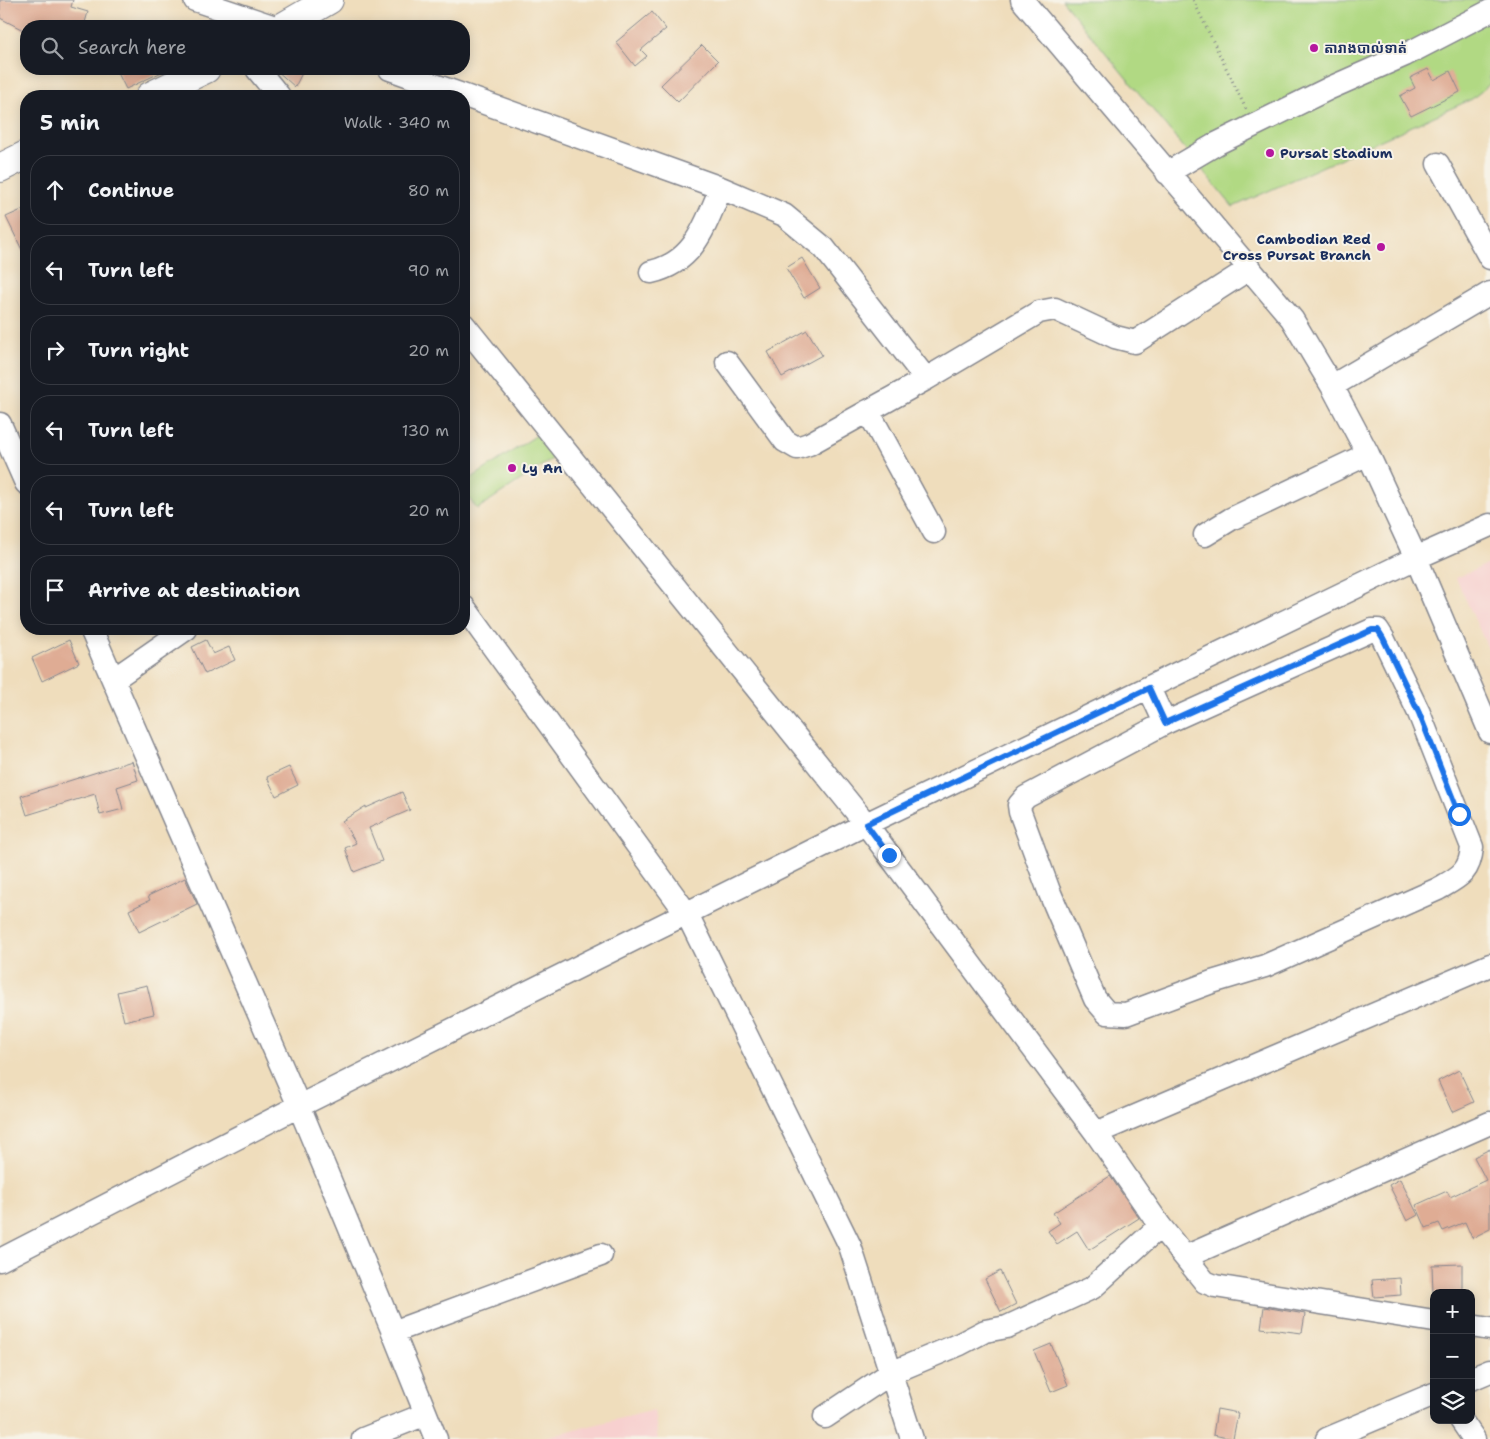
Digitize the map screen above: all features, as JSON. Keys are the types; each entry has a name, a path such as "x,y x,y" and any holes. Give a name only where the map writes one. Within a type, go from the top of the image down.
{"main road":[{"path":"294,20 329,0"},
{"path":"162,90 194,75"},
{"path":"0,168 20,158"}],"street":[{"path":"196,0 254,20"},
{"path":"1022,0 1292,319 1332,386 1368,454 1416,558 1490,732"},
{"path":"1167,173 1218,144 1330,88 1404,55 1490,12"},
{"path":"262,75 274,90"},
{"path":"407,75 448,90"},
{"path":"470,98 721,188 784,215 824,248 926,379"},
{"path":"1438,164 1490,258"},
{"path":"651,272 665,268 689,251 700,237 721,188"},
{"path":"727,362 785,441 797,448 809,444 926,379 1039,312 1054,310 1115,337 1135,342 1249,269"},
{"path":"1332,386 1490,293"},
{"path":"470,332 866,824 1096,1132 1160,1226 1205,1282 1215,1286 1430,1320"},
{"path":"868,411 934,532"},
{"path":"0,424 20,469"},
{"path":"1205,535 1231,519 1368,454"},
{"path":"0,1260 299,1106 866,824 1416,558 1490,525"},
{"path":"470,615 687,914 850,1246 912,1439"},
{"path":"1372,630 1378,630 1419,713 1472,847 1471,860 1460,876 1438,889 1265,966 1212,982 1126,1014 1107,1013 1095,1000 1056,909 1019,805 1026,798 1165,723 1372,630"},
{"path":"94,635 299,1106 436,1439"},
{"path":"114,679 177,635"},
{"path":"1149,688 1165,723"},
{"path":"1096,1132 1490,965"},
{"path":"1185,1257 1490,1123"},
{"path":"825,1417 891,1373 960,1344 985,1331 1007,1327 1092,1288 1160,1226"},
{"path":"393,1332 601,1256"},
{"path":"1475,1327 1490,1329"},
{"path":"1475,1377 1490,1371"},
{"path":"1327,1439 1430,1398"},
{"path":"362,1439 426,1414"},
{"path":"1464,1424 1474,1439"}],"path":[{"path":"1193,0 1254,126"}],"shaded area":[{"path":"1490,563 1490,653 1456,578"},
{"path":"654,1410 658,1439 537,1439"}],"green space":[{"name":"Pursat Stadium","path":"1062,0 1490,0 1490,84 1472,99 1233,207"},
{"name":"Ly An","path":"543,431 561,453 477,509 470,500 470,479"}],"building":[{"path":"0,0 73,0 71,7 88,12 86,20 20,20 20,28 0,18"},
{"path":"652,12 666,29 641,50 647,56 635,66 616,42"},
{"path":"702,45 718,61 678,102 661,85"},
{"path":"1428,69 1434,80 1450,71 1460,92 1411,116 1400,96 1415,88 1410,78"},
{"path":"119,75 155,75 126,89"},
{"path":"282,75 301,75 295,87"},
{"path":"20,211 20,246 6,217"},
{"path":"802,258 820,288 804,298 786,268"},
{"path":"807,330 822,355 782,377 768,352"},
{"path":"69,640 79,663 42,681 32,658"},
{"path":"206,640 213,654 229,647 235,660 205,674 192,647"},
{"path":"132,761 138,780 117,787 123,809 100,815 95,794 27,815 21,796"},
{"path":"289,767 298,785 276,796 267,777"},
{"path":"402,792 410,810 369,828 382,861 354,872 345,848 356,843 342,821 366,806 366,808"},
{"path":"185,878 197,904 139,932 129,910 150,900 148,896"},
{"path":"147,985 154,1014 124,1021 117,992"},
{"path":"1459,1070 1474,1102 1452,1112 1438,1081"},
{"path":"1490,1149 1490,1229 1472,1238 1465,1222 1443,1231 1439,1223 1426,1228 1416,1205 1447,1191 1450,1197 1486,1180 1474,1157"},
{"path":"1110,1176 1139,1218 1089,1250 1077,1231 1057,1244 1048,1231 1060,1223 1053,1213"},
{"path":"1400,1179 1418,1215 1407,1221 1389,1185"},
{"path":"1462,1264 1462,1289 1433,1289 1432,1265"},
{"path":"1000,1271 1016,1304 1001,1312 985,1279"},
{"path":"1400,1278 1401,1295 1374,1297 1372,1280"},
{"path":"1264,1307 1305,1314 1302,1333 1261,1328"},
{"path":"1051,1344 1068,1385 1051,1392 1034,1351"},
{"path":"1217,1409 1238,1413 1233,1439 1213,1435"}],"place":[{"name":"តារាងបាល់ទាត់","path":"1314,48"},
{"name":"Pursat Stadium","path":"1270,153"},
{"name":"Cambodian Red Cross Pursat Branch","path":"1381,247"},
{"name":"Ly An","path":"512,468"}],"route":[{"path":"889,855 866,824 1149,688 1165,723 1372,630 1378,630 1383,638 1419,713 1459,814"}]}
